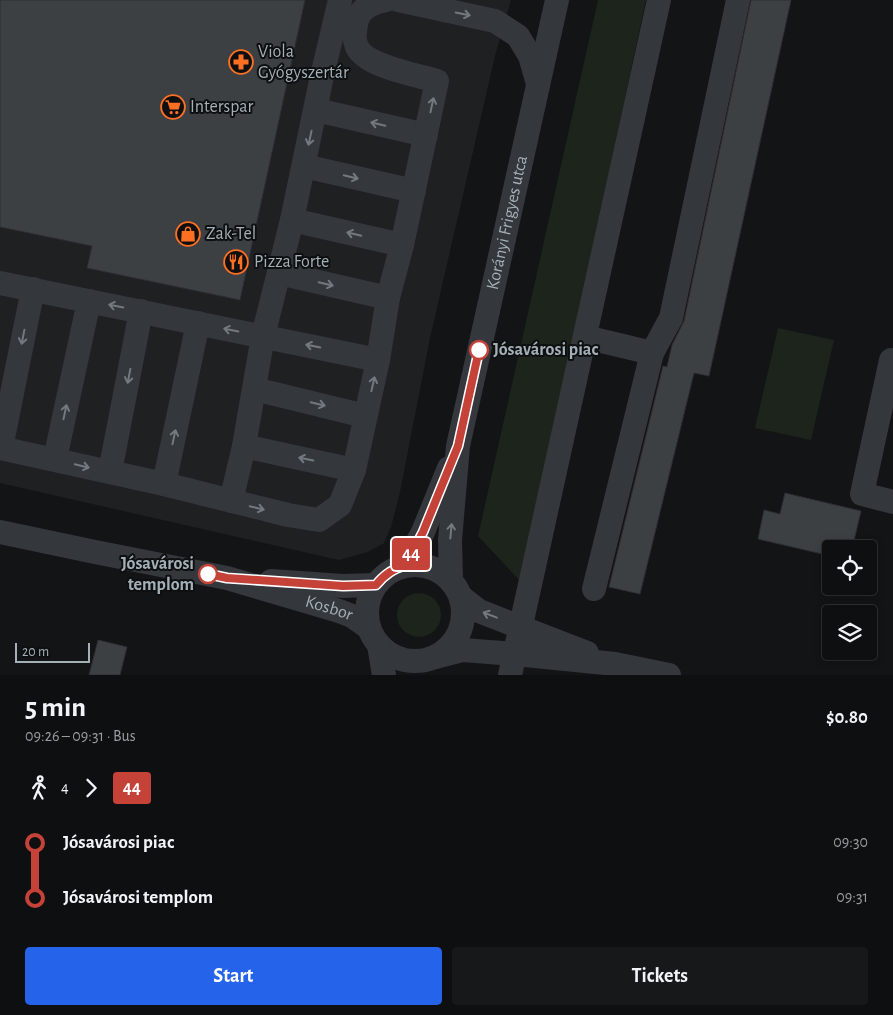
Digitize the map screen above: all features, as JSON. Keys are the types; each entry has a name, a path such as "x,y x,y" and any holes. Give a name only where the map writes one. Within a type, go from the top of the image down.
{"street":[{"path":"231,501 244,446 263,336 292,220 340,0"},
{"path":"33,289 0,448 164,484 288,515 319,520 340,505 354,470 378,360 388,298 414,191 437,81 374,63 361,54 356,44 356,22 362,11 371,4 386,0"},
{"path":"398,0 495,20 518,36 530,56 538,85"},
{"name":"Korányi Frigyes utca","path":"456,588 450,540 458,446 557,0"},
{"path":"512,665 659,0"},
{"path":"594,589 652,353 671,318 738,0"},
{"path":"316,110 426,135"},
{"path":"304,166 414,191"},
{"path":"292,220 402,244"},
{"path":"279,274 388,298"},
{"path":"0,283 378,360"},
{"path":"55,460 89,301"},
{"path":"110,472 141,312"},
{"path":"164,484 198,323"},
{"path":"585,338 652,353"},
{"path":"891,360 862,494 893,502"},
{"path":"254,389 365,416"},
{"path":"244,446 354,470"},
{"name":"Korányi Frigyes utca","path":"406,565 423,532 458,446"},
{"path":"0,532 227,578"},
{"path":"384,675 374,637 366,616 370,594 384,575 394,569 417,564 438,570 479,611 615,664 669,675"},
{"name":"Kosbor","path":"227,578 343,586 376,585"},
{"name":"Kosbor","path":"227,578 352,616 374,637"},
{"path":"430,666 447,650 460,632 464,620 464,608 456,588"},
{"path":"374,637 392,655 407,661 421,662 430,666 463,650 512,665 615,664"}],"shaded area":[{"path":"0,0 511,0 495,56 430,338 400,492 391,527 384,543 368,552 339,560 0,483"},
{"path":"598,0 646,0 521,582 478,536"},
{"path":"778,328 834,340 811,440 755,428"},
{"path":"423,593 435,599 440,606 440,624 435,631 428,636 415,637 407,634 400,627 397,611 400,603 407,596"}],"building":[{"path":"0,0 305,0 240,300 87,268 92,246 0,227"},
{"path":"751,0 791,0 709,376 694,373 640,594 609,587 663,366 667,367 672,345 684,321"},
{"path":"785,493 861,511 854,540 822,540 822,554 758,539 764,510 780,514"},
{"path":"98,640 127,647 120,675 89,675"}],"bus line":[{"name":"44","path":"208,574 227,578 343,586 376,585 384,575 406,565 423,532 458,446 479,350"}],"place":[{"name":"Viola Gyógyszertár","path":"241,62"},
{"name":"Interspar","path":"173,107"},
{"name":"Zak-Tel","path":"188,234"},
{"name":"Pizza Forte","path":"236,262"},
{"name":"Jósavárosi piac","path":"479,350"},
{"name":"Jósavárosi templom","path":"208,574"}]}
